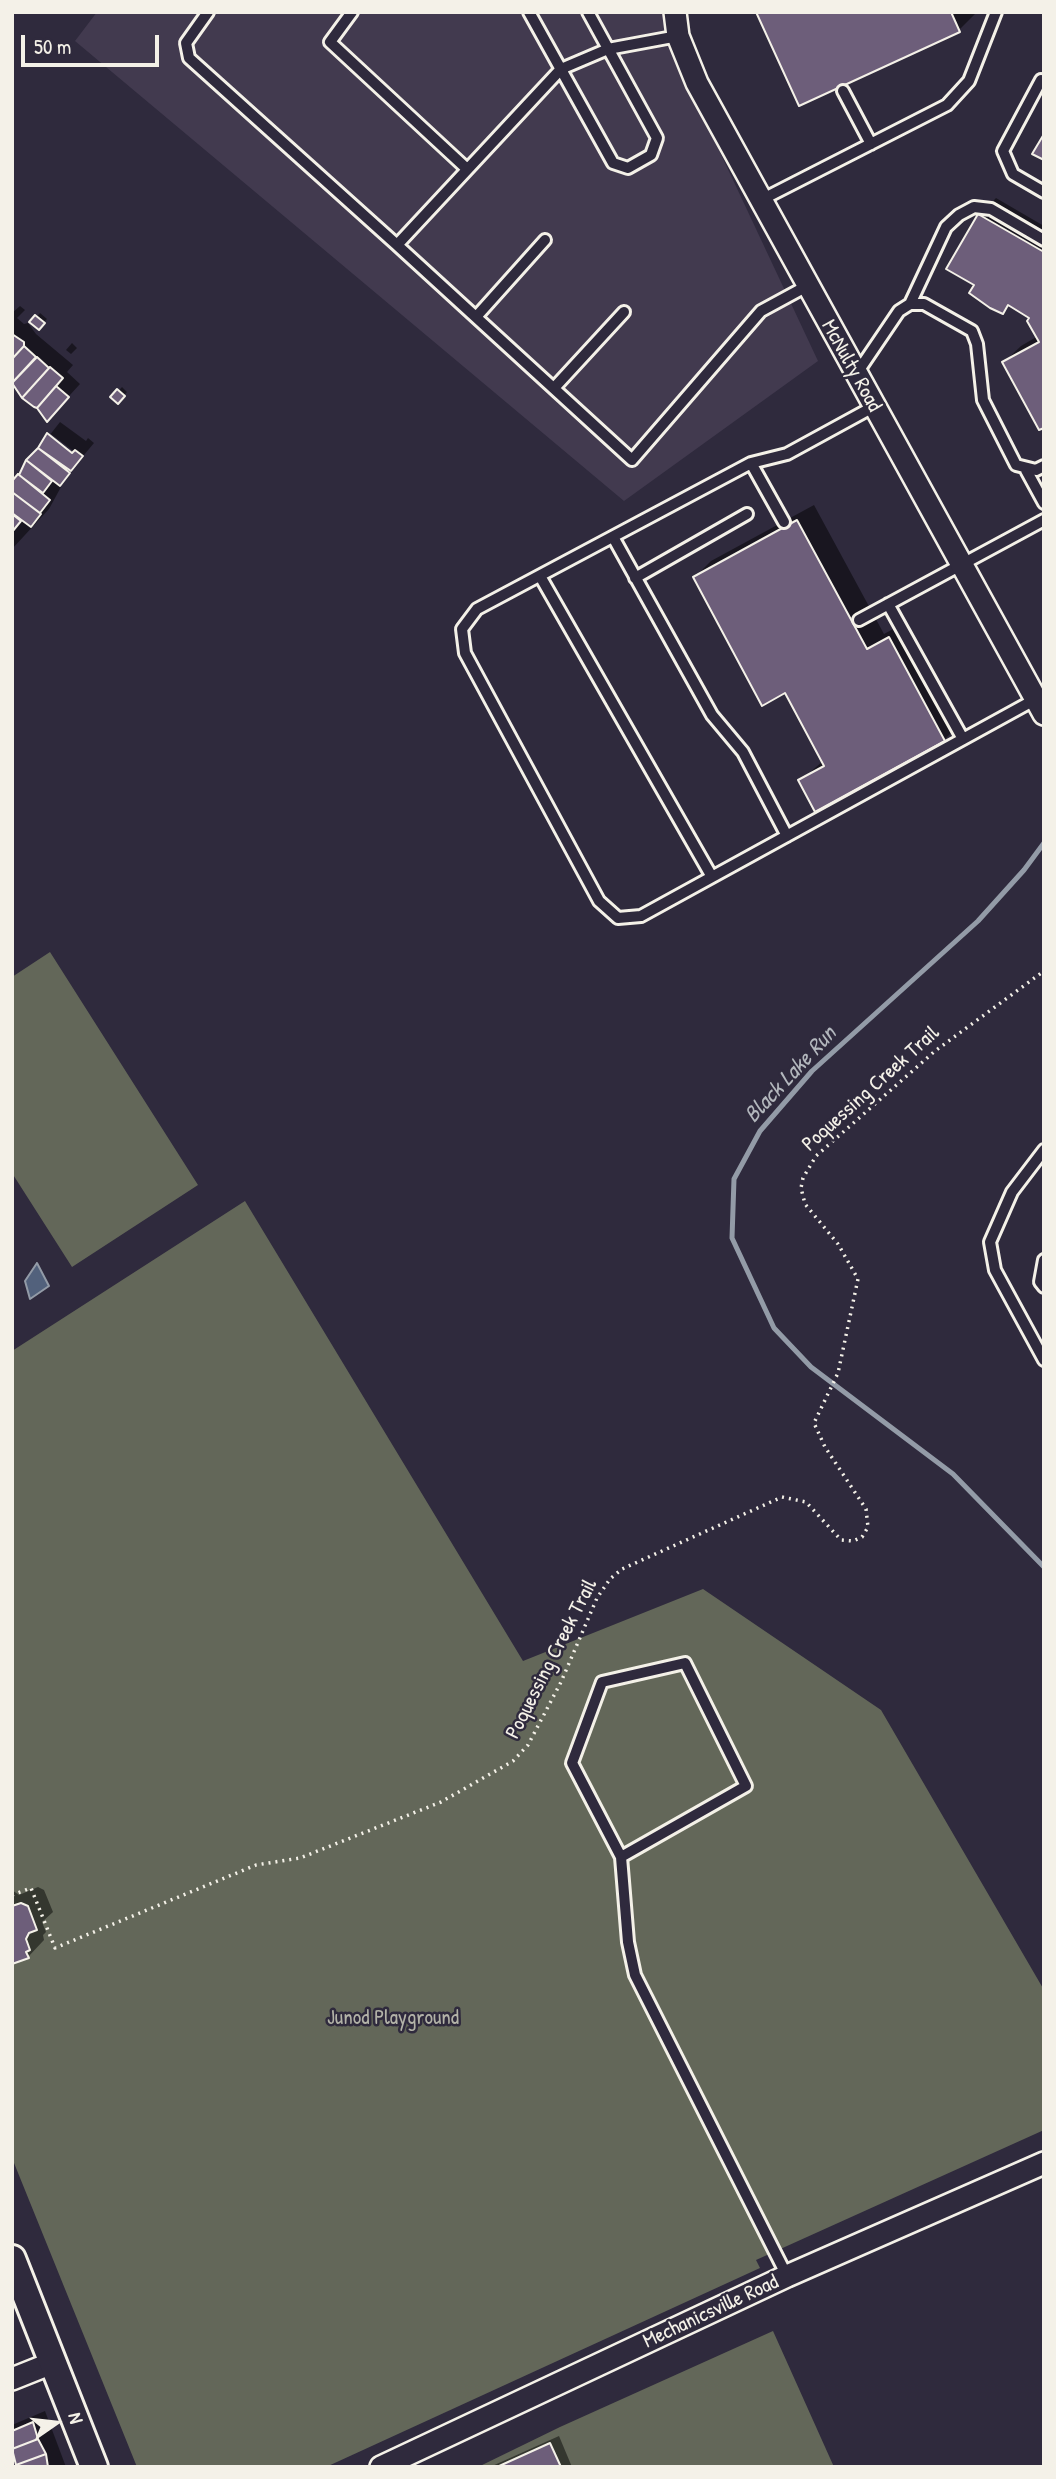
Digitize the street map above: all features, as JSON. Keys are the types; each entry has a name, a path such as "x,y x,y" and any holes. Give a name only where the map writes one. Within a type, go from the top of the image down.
{"street":[{"name":"McNulty Road","path":"676,12 678,36 697,83 855,375 1040,706"},
{"name":"Mechanicsville Road","path":"381,2467 787,2276 1044,2163"},
{"path":"12,2259 94,2467"},
{"path":"12,2379 52,2363"}],"lane":[{"path":"208,12 186,43 189,58 632,460 761,311 807,286"},
{"path":"352,12 330,42 467,169"},
{"path":"529,12 613,163 628,168 651,155 656,138 588,12"},
{"path":"761,200 947,105 969,81 996,12"},
{"path":"397,244 561,69 608,49 678,36"},
{"path":"1041,80 1003,151 1013,174 1044,192"},
{"path":"843,91 871,144"},
{"path":"855,375 899,312 910,304 946,227 959,215 974,207 991,209 1044,240"},
{"path":"476,317 545,240"},
{"path":"910,304 924,304 972,331 977,344 983,400 1017,465 1026,470 1036,470 1044,466"},
{"path":"555,388 624,312"},
{"path":"873,407 787,454 751,463 477,610 462,629 465,653 599,901 618,918 641,916 963,739 1040,706"},
{"path":"751,463 784,522"},
{"path":"1026,470 1044,503"},
{"path":"635,578 747,514"},
{"path":"859,620 1044,520"},
{"path":"613,537 712,715 743,752 786,836"},
{"path":"540,576 712,877"},
{"path":"888,604 963,739"},
{"path":"1044,1150 1012,1192 990,1242 995,1270 1044,1360"},
{"path":"1044,1260 1040,1282 1044,1287"},
{"path":"621,1857 746,1786 685,1663 602,1682 572,1763 621,1857 628,1941 635,1975 787,2276"}],"path":[{"name":"Poquessing Creek Trail","path":"12,1895 31,1888 55,1948 256,1865 300,1858 441,1802 513,1761 536,1731 602,1589 615,1574 782,1497 806,1502 841,1540 853,1541 862,1537 868,1527 866,1509 819,1436 814,1423 817,1411 834,1383 842,1359 858,1279 838,1244 805,1204 801,1188 808,1166 935,1051 1044,971"}],"shaded area":[{"path":"97,12 665,12 687,82 818,361 624,501 75,41"}],"green space":[{"path":"50,952 198,1185 72,1267 12,1173 12,977"},
{"name":"Junod Playground","path":"245,1201 523,1661 703,1589 881,1710 1044,1990 1044,2130 756,2260 760,2268 326,2467 137,2467 12,2158 12,1351"},
{"path":"773,2331 834,2467 478,2467 560,2427"}],"water":[{"path":"37,1263 49,1286 30,1299 25,1281"}],"building":[{"path":"756,12 951,12 960,32 799,106"},
{"path":"1044,134 1044,160 1032,154"},
{"path":"978,214 1044,252 1044,428 1039,430 1002,362 1039,342 1027,321 1029,318 1008,305 1003,314 990,308 969,293 974,285 946,269"},
{"path":"35,315 45,323 39,330 29,322"},
{"path":"12,334 24,342 24,346 12,359"},
{"path":"24,346 36,357 12,383 12,359"},
{"path":"37,357 49,368 22,398 12,383"},
{"path":"50,367 63,378 37,408 34,407 22,398"},
{"path":"56,386 69,397 47,422 37,408"},
{"path":"117,389 125,396 118,404 110,397"},
{"path":"47,433 72,453 75,450 83,456 71,471 38,448"},
{"path":"38,448 70,473 60,486 26,460"},
{"path":"26,460 52,481 43,493 19,475"},
{"path":"18,474 50,500 40,513 12,492 12,481"},
{"path":"12,492 41,514 31,527 12,513"},
{"path":"12,514 21,521 12,532"},
{"path":"797,520 867,649 889,637 945,741 815,812 798,780 824,766 785,693 762,706 693,577"},
{"path":"21,1903 28,1906 37,1930 29,1933 26,1939 30,1950 26,1952 29,1958 12,1964 12,1906"},
{"path":"33,2422 38,2439 12,2449 12,2431"},
{"path":"38,2439 46,2454 16,2465 12,2449"},
{"path":"550,2443 561,2467 497,2467"},
{"path":"46,2454 48,2467 16,2465"}],"waterway":[{"name":"Black Lake Run","path":"1044,843 1024,870 978,921 812,1071 760,1131 734,1179 732,1238 774,1328 811,1367 953,1474 1044,1567"}]}
